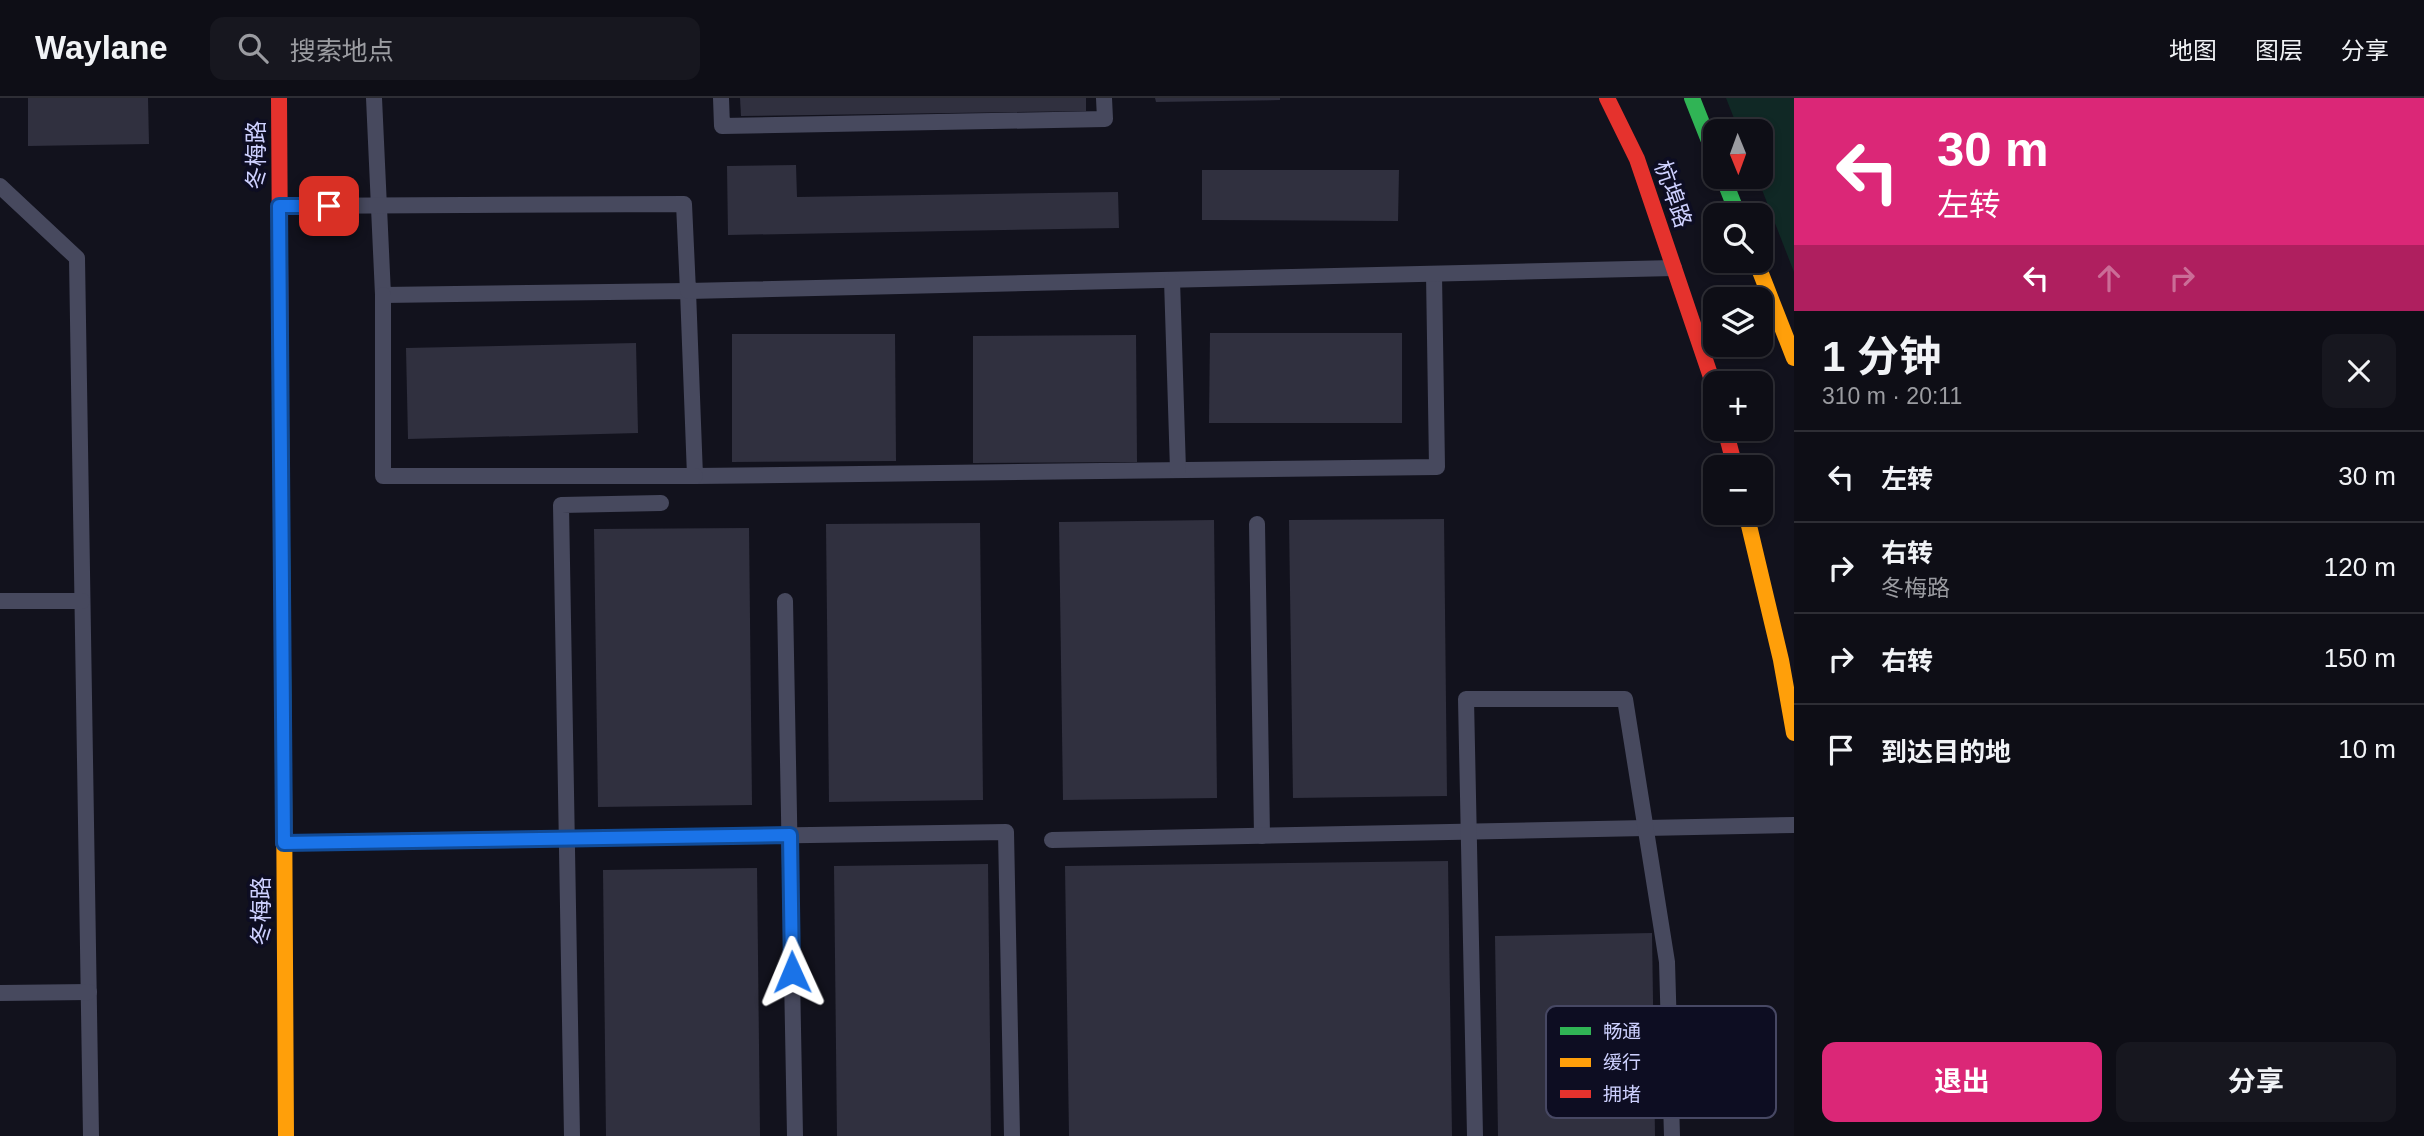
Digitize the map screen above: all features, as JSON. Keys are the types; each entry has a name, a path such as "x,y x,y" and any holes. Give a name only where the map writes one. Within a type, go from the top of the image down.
{"street":[{"name":"冬梅路","path":"279,98 286,1136"},
{"name":"杭埠路","path":"1607,98 1637,159 1709,371"},
{"path":"1692,98 1703,126"},
{"path":"1761,273 1794,358"},
{"path":"1749,525 1782,660 1794,733"}],"lane":[{"path":"374,98 383,295 383,476 695,476 1437,467 1434,274"},
{"path":"721,98 722,127 1105,119 1104,98"},
{"path":"0,186 77,258 91,1136"},
{"path":"279,206 684,204 695,476"},
{"path":"383,295 688,291 1674,268"},
{"path":"1172,280 1178,470"},
{"path":"1774,307 1794,302"},
{"path":"572,1136 561,505 661,503"},
{"path":"1257,524 1262,836"},
{"path":"0,601 82,601"},
{"path":"785,601 795,1136"},
{"path":"1475,1136 1466,699 1625,699 1667,962 1668,1006"},
{"path":"1052,840 1794,825"},
{"path":"284,843 1006,832 1012,1136"},
{"path":"0,993 89,992"},
{"path":"1671,1118 1672,1136"}],"green space":[{"path":"1726,98 1794,98 1794,272 1773,218 1773,203 1767,203 1762,189 1773,189 1773,119 1734,119"}],"building":[{"path":"28,98 148,98 149,144 28,146"},
{"path":"740,98 1086,98 1086,111 741,116"},
{"path":"1155,98 1280,98 1280,100 1156,102"},
{"path":"796,165 797,197 1118,192 1119,228 728,235 727,166"},
{"path":"1202,170 1399,170 1398,221 1202,220"},
{"path":"1210,333 1402,333 1402,423 1209,423"},
{"path":"732,334 895,334 896,461 732,462"},
{"path":"1136,335 1137,462 973,463 973,336"},
{"path":"636,343 638,433 408,439 406,348"},
{"path":"1444,519 1447,796 1293,798 1289,520"},
{"path":"1214,520 1217,798 1063,800 1059,522"},
{"path":"980,523 983,800 829,802 826,524"},
{"path":"749,528 752,805 598,807 594,529"},
{"path":"1448,861 1452,1136 1069,1136 1065,866"},
{"path":"988,864 991,1136 837,1136 834,866"},
{"path":"757,868 760,1136 606,1136 603,870"},
{"path":"1652,933 1653,1006 1546,1006 1546,1118 1655,1118 1655,1136 1498,1136 1495,936"}],"traffic: fast":[{"path":"1692,98 1703,126"},
{"path":"1728,189 1733,203"},
{"path":"281,423 284,784"}],"traffic: slow":[{"path":"1761,273 1794,358"},
{"path":"1749,525 1781,660 1794,733"},
{"path":"284,784 286,1136"}],"traffic: jam":[{"path":"279,98 281,423"},
{"path":"1607,98 1637,159 1709,371"},
{"path":"1728,441 1732,455"}],"route":[{"path":"329,206 279,206 284,843 790,835 792,972"}]}
